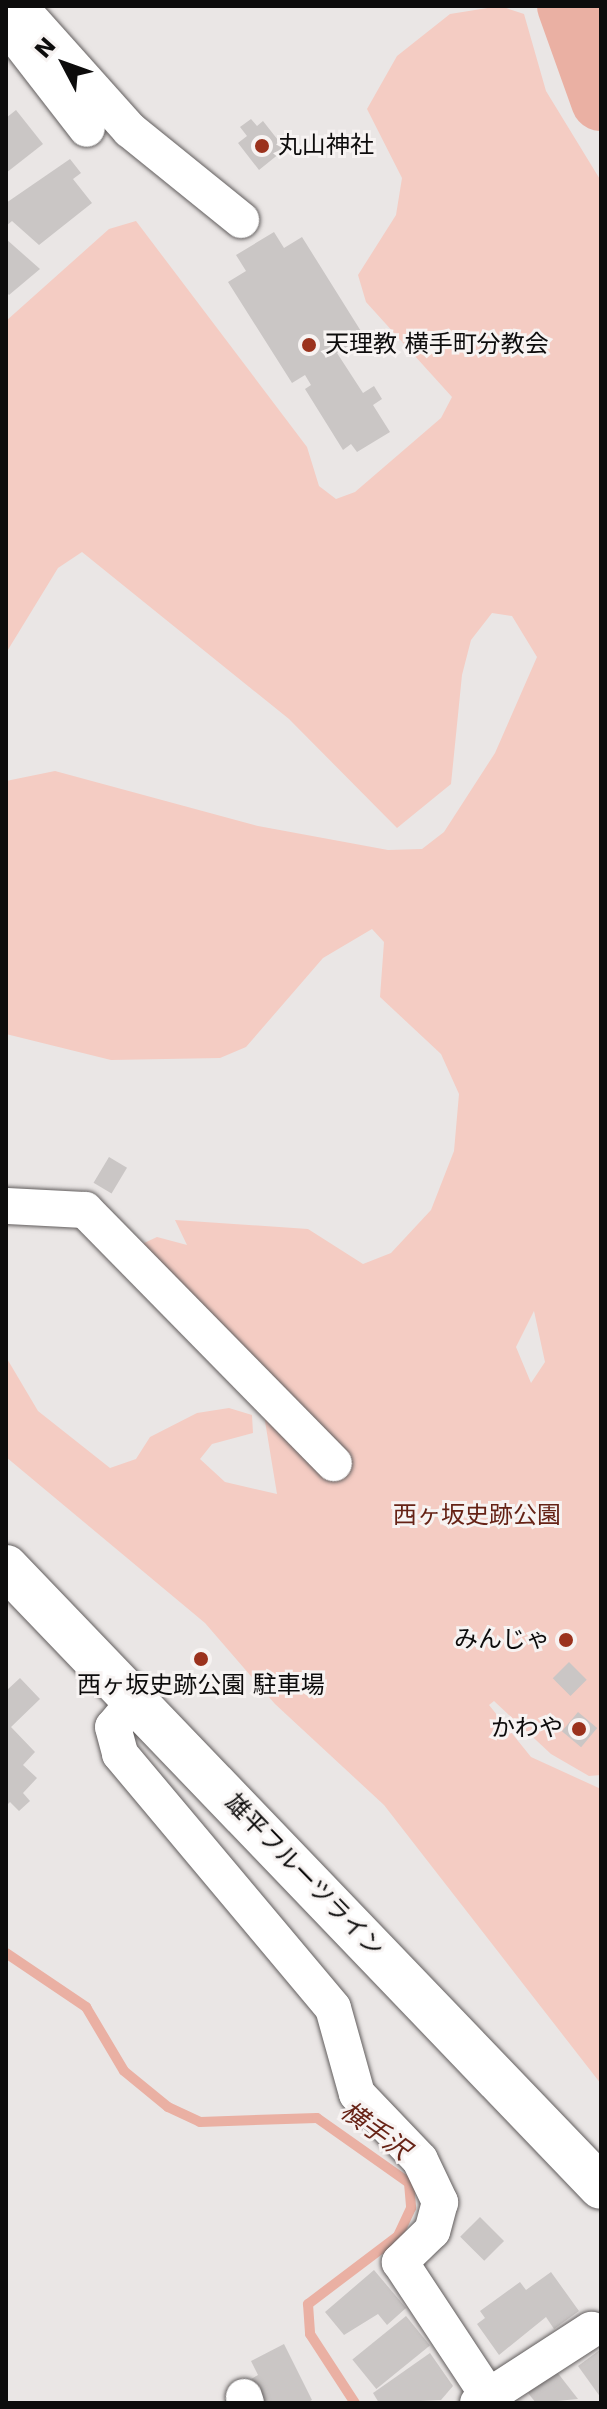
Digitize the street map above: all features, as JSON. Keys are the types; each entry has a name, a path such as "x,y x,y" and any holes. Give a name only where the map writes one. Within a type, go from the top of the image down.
{"street":[{"path":"19,6 130,130 241,220"},
{"path":"6,24 87,129"},
{"path":"6,1206 85,1210 334,1463"},
{"name":"雄平フルーツライン","path":"6,1567 601,2187"},
{"path":"135,1701 113,1727 120,1754 333,2008 357,2094 420,2160 440,2202 432,2231 400,2262 487,2401 591,2330"}],"green space":[{"name":"西ヶ坂史跡公園","path":"500,6 524,14 546,91 601,181 601,1775 589,1776 551,1754 494,1701 489,1705 531,1757 601,1789 601,2084 384,1805 275,1704 205,1623 6,1457 6,1357 38,1411 110,1468 136,1459 150,1437 197,1413 229,1408 252,1415 253,1433 212,1444 200,1459 225,1482 277,1494 263,1409 142,1244 157,1237 187,1245 175,1220 308,1229 363,1264 391,1253 431,1210 454,1151 459,1094 441,1054 380,997 384,942 372,929 323,958 246,1047 220,1058 111,1060 6,1034 6,781 55,771 258,826 388,850 422,849 444,832 495,753 537,657 512,616 492,613 471,640 462,675 451,784 397,828 289,719 82,552 58,568 6,653 6,321 109,229 136,221 307,447 319,486 336,499 355,492 441,418 452,397 366,302 358,275 396,215 402,178 367,109 397,56 450,14","holes":["534,1311 545,1362 531,1383 516,1347"]}],"building":[{"path":"16,110 43,144 6,173 6,118"},
{"name":"丸山神社","path":"251,119 257,126 263,121 285,149 259,170 238,143 247,136 240,127"},
{"path":"70,159 81,173 73,179 92,203 39,245 12,221 6,226 6,203"},
{"name":"天理教 横手町分教会","path":"274,232 284,248 302,237 364,336 337,353 363,393 374,386 382,399 373,405 390,432 357,452 351,444 343,450 305,389 311,385 305,375 292,383 228,282 246,271 236,255"},
{"path":"6,239 40,269 9,295 6,292"},
{"path":"109,1157 127,1168 112,1194 94,1183"},
{"name":"みんじゃ","path":"567,1630 574,1647 565,1650 559,1633"},
{"path":"569,1662 587,1680 570,1696 553,1678"},
{"path":"20,1678 40,1699 11,1727 35,1752 23,1765 37,1778 23,1793 30,1801 19,1811 10,1802 6,1806 6,1691"},
{"name":"かわや","path":"578,1712 597,1728 581,1747 562,1731"},
{"path":"480,2217 504,2241 484,2261 460,2237"},
{"path":"374,2270 406,2308 387,2325 378,2314 344,2335 325,2312"},
{"path":"551,2272 579,2311 554,2329 546,2317 499,2355 477,2324 485,2318 480,2311 520,2282 526,2290"},
{"path":"406,2316 430,2346 376,2389 352,2359"},
{"path":"284,2344 312,2400 306,2403 263,2403 251,2379 258,2375 251,2361"},
{"path":"601,2349 601,2398 578,2366"},
{"path":"430,2353 453,2386 441,2400 379,2403 373,2393"},
{"path":"557,2372 578,2399 536,2403 528,2393"}],"waterway":[{"path":"567,6 601,101"},
{"name":"横手沢","path":"6,1953 86,2007 124,2071 168,2107 200,2122 317,2118 409,2183 411,2208 398,2236 308,2304 310,2334 355,2403"}],"place":[{"name":"丸山神社","path":"262,146"},
{"name":"天理教 横手町分教会","path":"309,345"},
{"name":"みんじゃ","path":"566,1640"},
{"name":"西ヶ坂史跡公園 駐車場","path":"201,1659"},
{"name":"かわや","path":"579,1729"}]}
